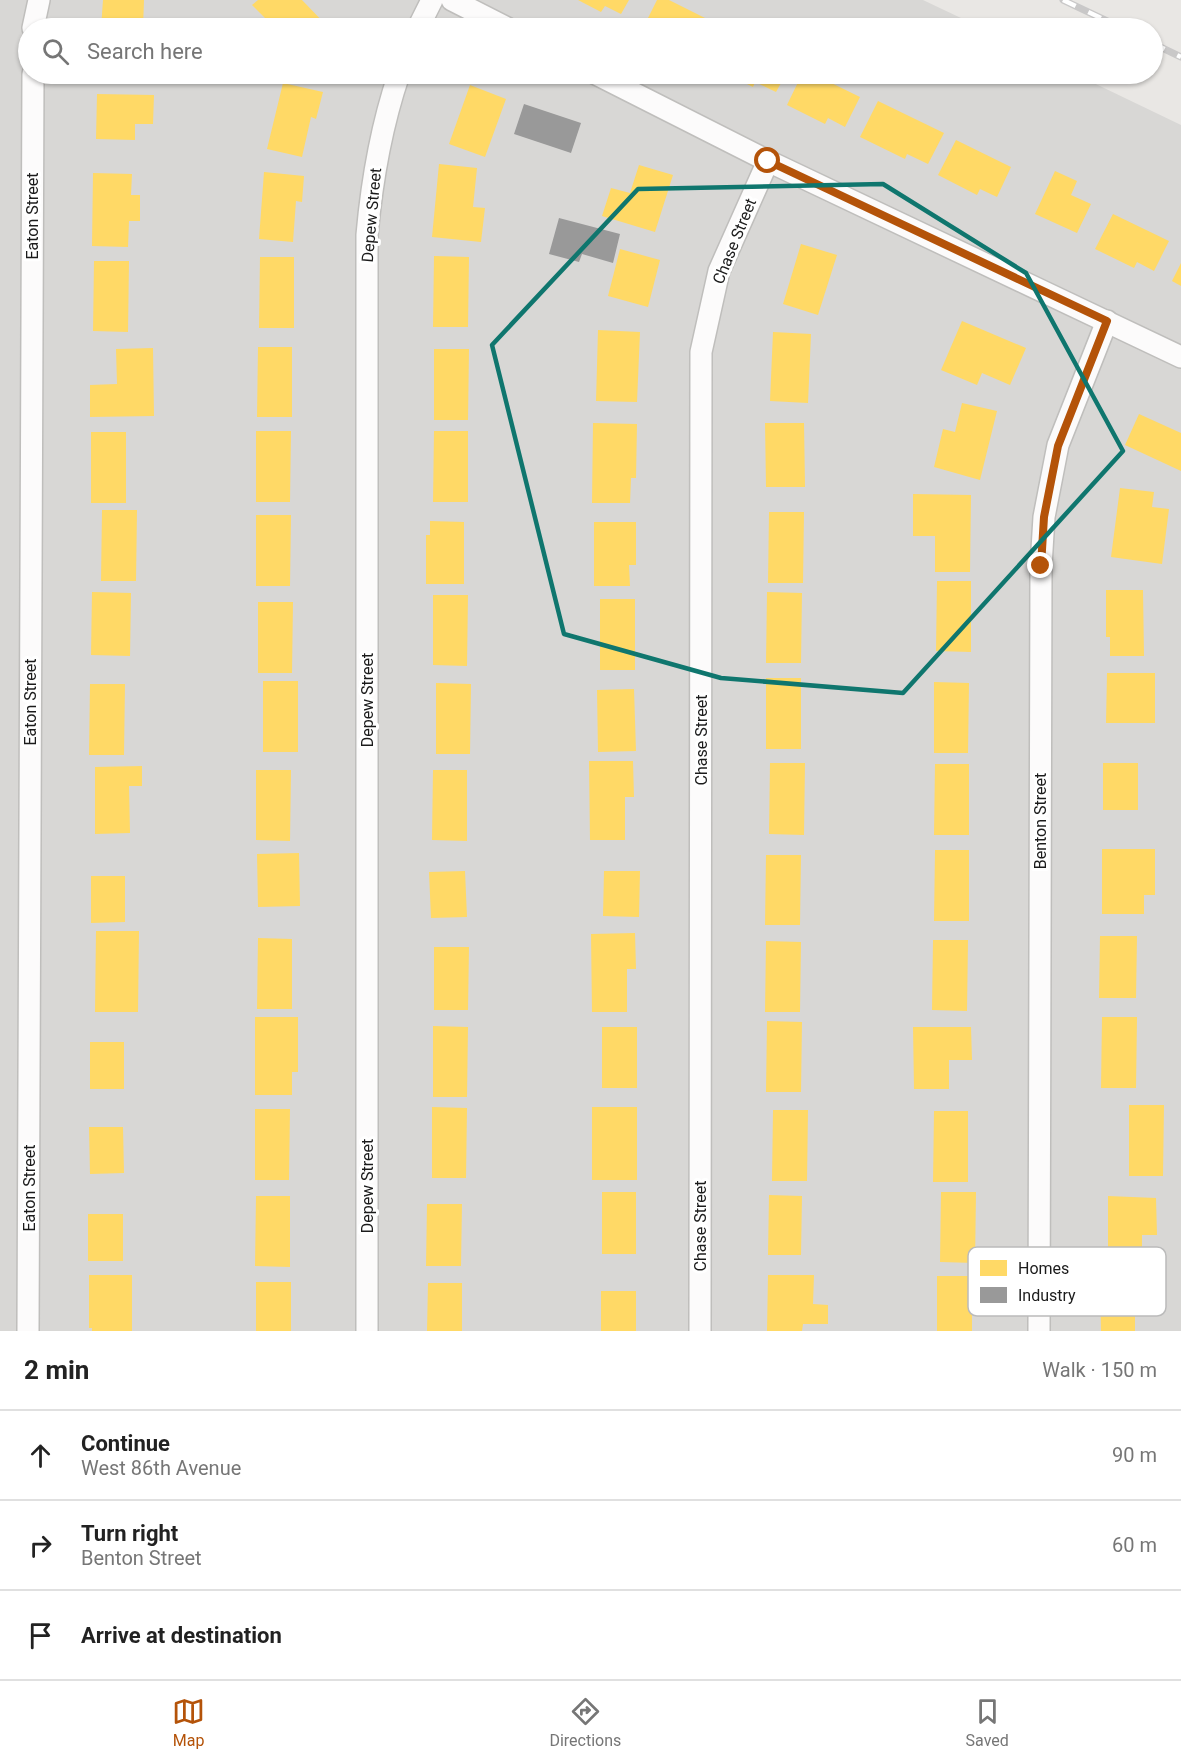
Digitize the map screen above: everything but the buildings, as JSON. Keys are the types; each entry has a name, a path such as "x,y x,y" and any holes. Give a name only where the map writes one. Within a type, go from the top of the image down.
{"street":[{"path":"35,18 39,0"},
{"path":"423,18 432,0"},
{"path":"452,0 487,18"},
{"name":"Eaton Street","path":"28,1331 33,84"},
{"name":"Depew Street","path":"367,1331 367,235 373,171 386,112 396,84"},
{"path":"616,84 768,161 1181,357"},
{"name":"Chase Street","path":"700,1331 701,352 719,271 768,161"},
{"name":"Benton Street","path":"1039,1247 1041,566 1044,517 1058,446 1107,321"},
{"name":"Benton Street","path":"1039,1316 1039,1331"}],"highlighted area":[{"path":"883,184 1026,273 1123,451 903,693 721,678 564,634 492,345 638,189"}],"shaded area":[{"path":"0,0 923,0 961,18 18,18 18,84 1096,84 1181,125 1181,1331 0,1331"}],"railway":[{"path":"1063,0 1101,18"},
{"path":"1163,48 1181,57"}],"route":[{"path":"768,161 1107,321 1058,446 1044,517 1041,566"}]}
